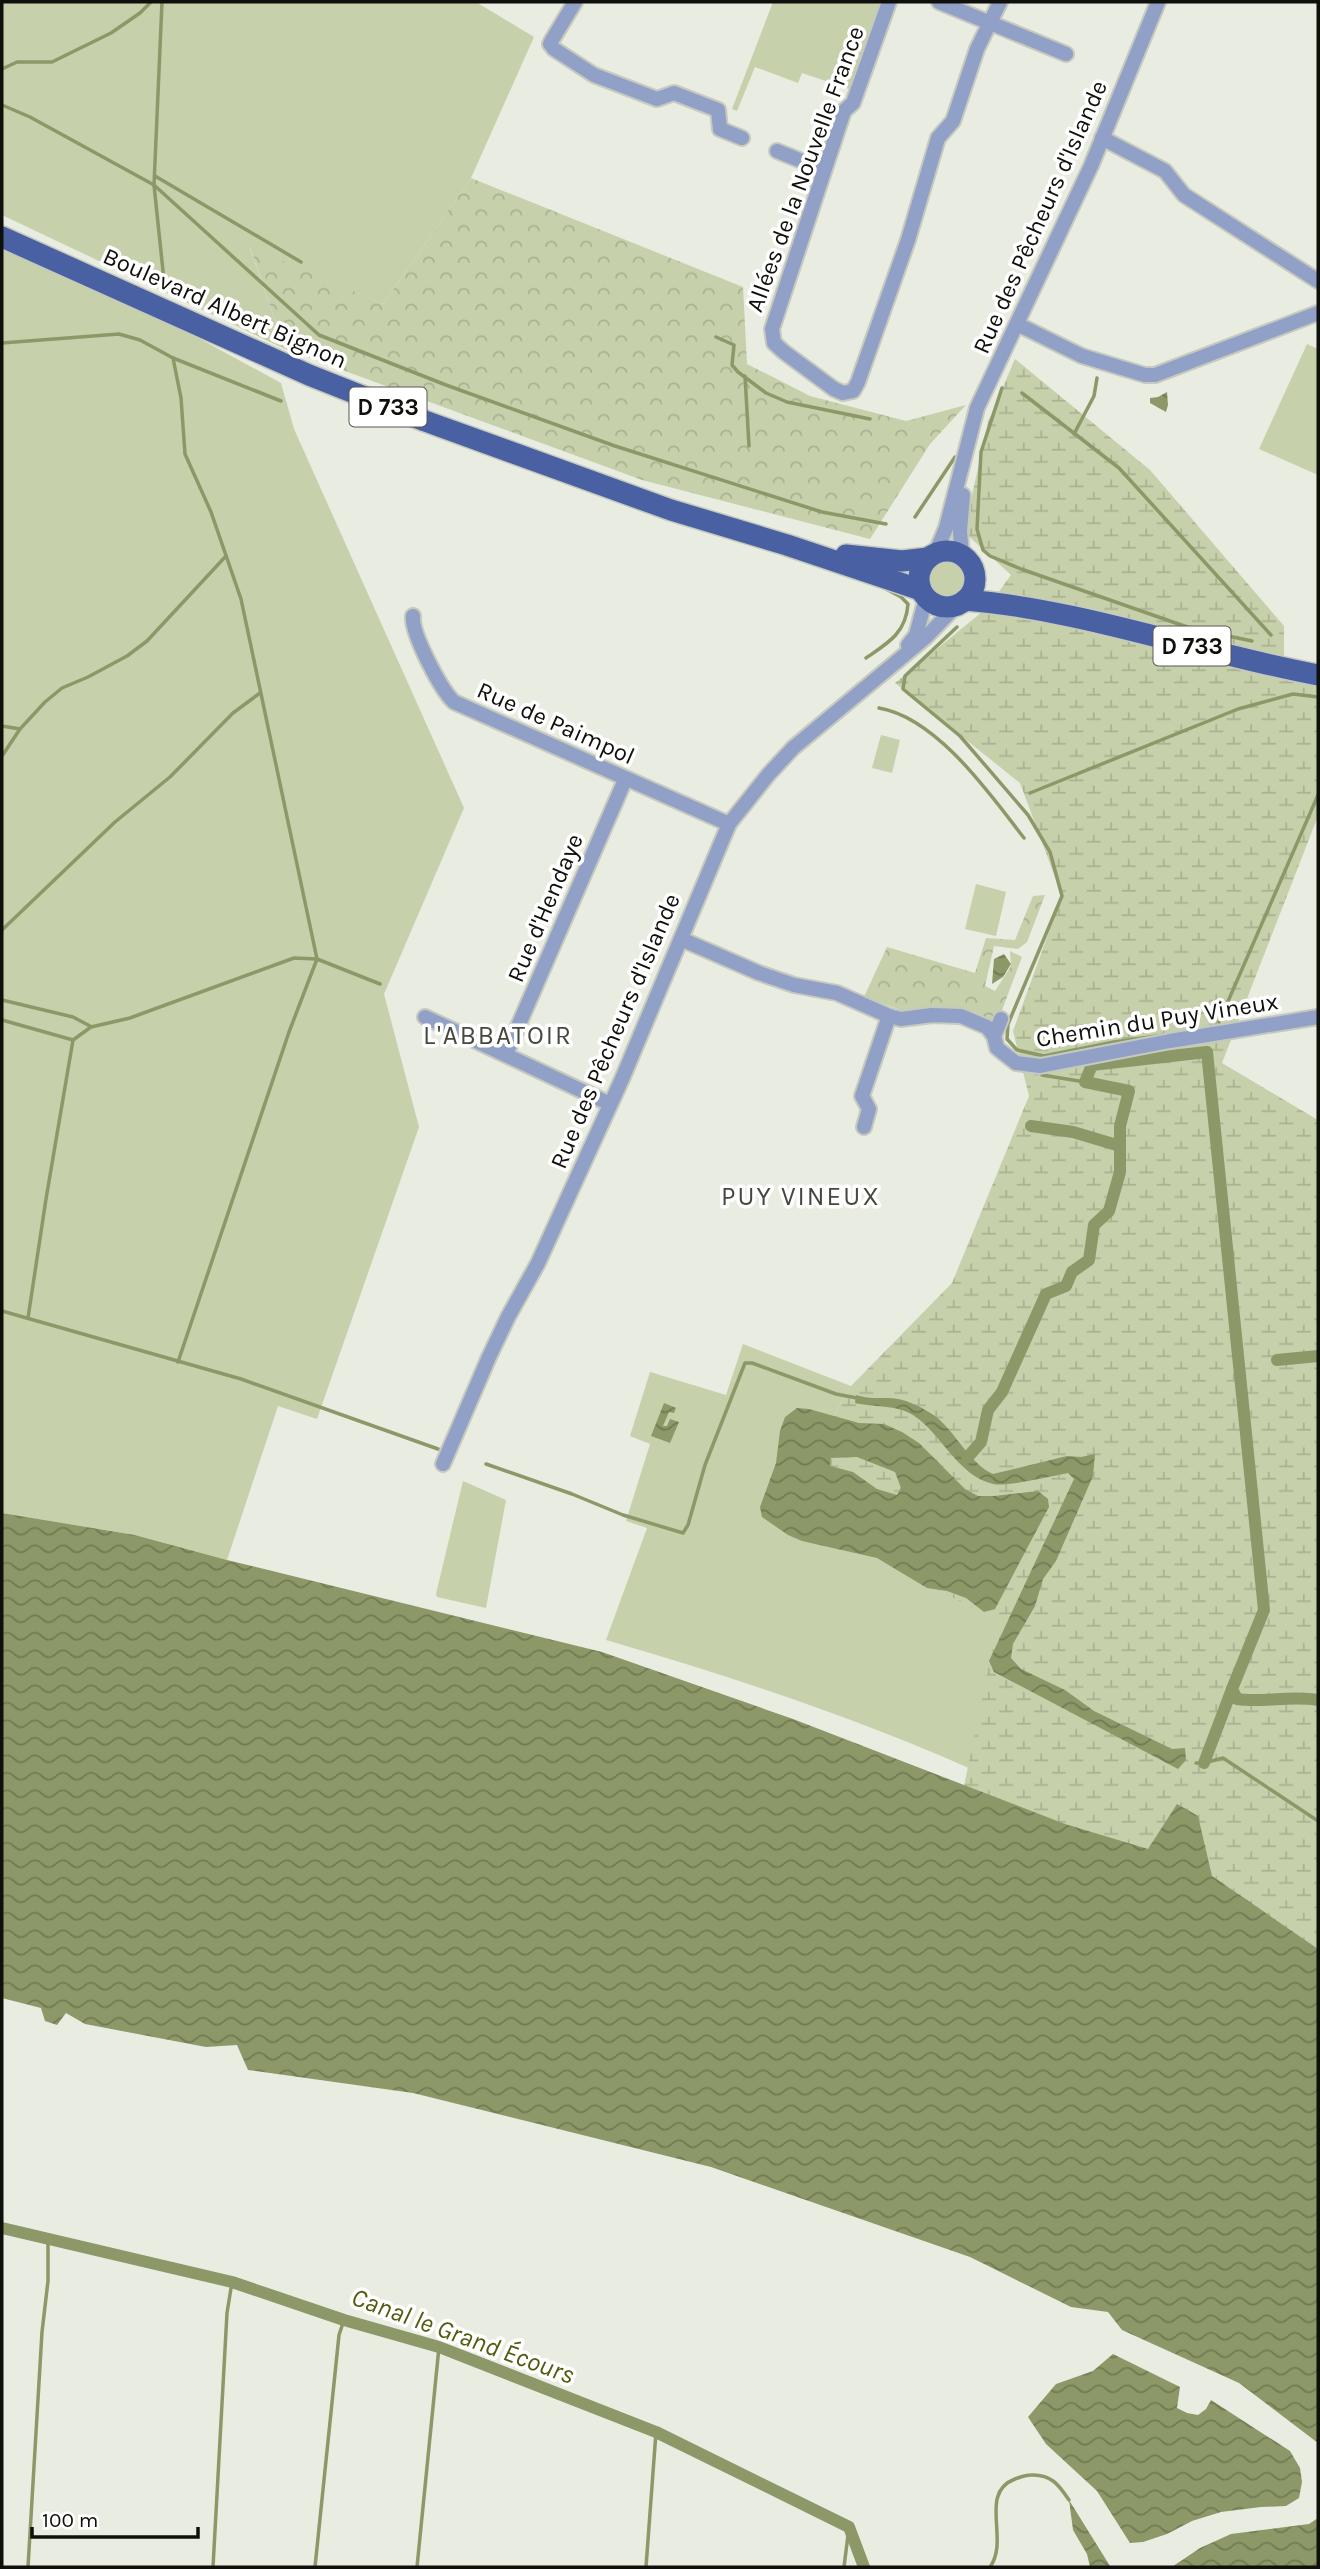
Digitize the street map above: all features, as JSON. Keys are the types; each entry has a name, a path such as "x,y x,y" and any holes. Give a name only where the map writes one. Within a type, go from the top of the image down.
{"main road":[{"name":"Boulevard Albert Bignon","path":"2,237 274,360 425,421 671,510 787,545 924,594"},
{"name":"Boulevard Albert Bignon","path":"787,545 894,560 931,556"},
{"path":"944,551 962,556 972,567 973,589 961,603 940,607 924,594 919,573 931,556 944,551"},
{"name":"D 733","path":"974,579 999,592 1067,616"},
{"name":"D 733","path":"961,603 994,603 1067,616 1318,675"}],"street":[{"path":"575,2 550,44 554,49 594,75 657,99 674,93 718,110 720,129 742,138"},
{"name":"Allées de la Nouvelle France","path":"889,2 853,103 844,111 772,330 774,343 784,352 843,393 853,391 858,382 908,240 938,138 953,121 976,49 1000,2"},
{"path":"939,2 1066,54"},
{"name":"Rue des Pêcheurs d'Islande","path":"931,556 946,528 977,408 1102,138 1158,2"},
{"path":"1102,138 1165,171 1184,195 1318,281"},
{"path":"777,151 824,170"},
{"path":"1017,324 1082,356 1145,375 1155,375 1318,313"},
{"name":"Rue des Pêcheurs d'Islande","path":"962,556 960,531 967,451"},
{"name":"Rue des Pêcheurs d'Islande","path":"895,664 916,635 924,594"},
{"name":"Rue des Pêcheurs d'Islande","path":"443,1464 489,1357 538,1263 610,1104 729,824 793,748 895,664 961,603"},
{"name":"Rue de Paimpol","path":"413,616 413,627 441,686 454,702 729,824"},
{"name":"Rue d'Hendaye","path":"506,1054 625,780"},
{"path":"681,939 758,973 794,985 837,993 889,1016 916,1019 932,1015 961,1016 987,1027 993,1036"},
{"path":"864,1127 869,1109 862,1096 889,1016"},
{"path":"425,1017 610,1104"},
{"name":"Chemin du Puy Vineux","path":"1001,1019 993,1036 996,1048 1016,1063 1037,1065 1318,1017"}],"green space":[{"path":"2,2 476,2 534,37 471,178 383,304 250,248 285,349 2,215"},
{"path":"773,2 882,2 852,90 802,73 798,83 755,67 737,111 732,109"},
{"path":"471,178 743,287 747,364 810,396 906,421 966,405 930,444 870,539 642,480 285,349 250,247 383,304"},
{"path":"2,231 281,383 294,429 464,808 384,994 419,1127 317,1419 278,1406 227,1560 135,1535 2,1513"},
{"path":"1307,344 1318,349 1318,475 1259,449"},
{"path":"1015,359 1150,470 1284,626 1284,677 1318,685 1318,816 1222,1063 1318,1120 1318,1997 1160,1866 964,1786 998,1621 779,1508 851,1386 952,1283 1029,1096 1013,1031 1062,896 1020,783 895,683 987,608 1011,575 964,532 988,422"},
{"path":"945,558 959,564 965,578 959,592 945,598 931,592 925,578 931,564"},
{"path":"881,735 900,740 892,773 872,768"},
{"path":"976,884 1006,892 996,936 965,929"},
{"path":"1045,895 1027,942 1018,949 994,946 985,986 995,991 1011,966 1010,951 1022,957 999,1018 991,1021 962,1010 901,1010 864,997 887,947 975,973 986,938 1015,940 1033,896"},
{"path":"743,1344 851,1386 779,1508 999,1621 989,1668 1022,1792 920,1747 817,1708 606,1640 647,1528 626,1521 650,1444 630,1436 650,1372 726,1395"},
{"path":"463,1481 506,1500 486,1608 437,1597 436,1594"}],"water":[{"path":"1167,392 1166,412 1150,403 1150,398"},
{"path":"1004,954 1011,964 1003,977 992,984 994,959"},
{"path":"856,1395 901,1400 924,1409 942,1422 977,1463 993,1474 1067,1456 1095,1454 1093,1476 1056,1561 1043,1579 1035,1606 1013,1644 1011,1658 1021,1669 1065,1690 1094,1711 1172,1749 1185,1748 1186,1760 1178,1769 994,1672 989,1661 1074,1479 1068,1473 1029,1481 993,1484 970,1472 913,1415 892,1408 855,1403"},
{"path":"664,1403 676,1408 674,1413 669,1412 663,1426 667,1426 670,1419 679,1422 670,1443 651,1436"},
{"path":"797,1408 859,1423 884,1424 919,1443 965,1489 978,1496 1038,1491 1048,1499 1049,1507 995,1609 984,1612 966,1598 927,1588 877,1558 802,1541 762,1517 760,1507 776,1463 780,1431 785,1417","holes":["857,1457 895,1472 901,1488 897,1495 877,1489 853,1472 830,1466 831,1458"]},
{"path":"2,1513 135,1535 602,1652 793,1719 1065,1824 1148,1849 1177,1804 1198,1816 1212,1876 1318,1949 1318,2443 1239,2383 1122,2330 1108,2312 1071,2307 970,2257 711,2167 413,2093 248,2070 237,2045 206,2047 85,2024 66,2013 57,2025 45,2021 41,2008 2,1998"},
{"path":"1113,2354 1180,2387 1177,2408 1198,2415 1206,2409 1211,2400 1290,2451 1300,2468 1302,2482 1299,2498 1286,2506 1221,2512 1192,2521 1167,2534 1143,2542 1130,2543 1097,2491 1046,2444 1028,2417 1056,2384 1093,2371"},
{"path":"1069,2500 1111,2567 1090,2567 1087,2554 1073,2530"},
{"path":"1318,2518 1318,2567 1172,2567 1200,2548 1231,2534 1309,2524"}],"waterway":[{"path":"2,69 17,62 52,62 111,33 151,2"},
{"path":"162,2 154,185 165,290"},
{"path":"2,105 30,117 154,185 319,335 446,385 615,446 822,512 886,524"},
{"path":"155,176 301,262"},
{"path":"2,343 119,334 140,340 173,358 281,401"},
{"path":"716,337 734,345 732,365 766,393 787,402 870,419"},
{"path":"173,358 181,398 185,454 211,512 241,599 317,959 289,1032 178,1362"},
{"path":"745,376 749,446"},
{"path":"1074,434 1094,396 1097,378"},
{"path":"1002,388 981,452 977,529 983,550 990,556 1021,569 1190,628 1252,641"},
{"path":"1022,393 1119,468 1271,635"},
{"path":"915,517 955,457"},
{"path":"2,756 20,729 45,702 62,688 127,656 147,641 226,556"},
{"path":"866,658 900,630 907,614 908,604 886,589"},
{"path":"957,627 905,676 903,689 960,736 1028,815 1050,852 1062,896 1008,1024 1007,1039 1017,1050 1044,1056 1164,1035"},
{"path":"2,930 115,822 170,777 233,713 260,693"},
{"path":"1030,793 1238,709 1293,694 1318,697"},
{"path":"879,708 921,726 941,742 978,780 1024,838"},
{"path":"2,726 20,729"},
{"path":"1219,1022 1318,795"},
{"path":"28,1318 73,1040 91,1027 130,1018 294,958 317,959 380,984"},
{"path":"2,1000 73,1017 90,1026"},
{"path":"2,1020 73,1040"},
{"path":"967,1458 981,1442 988,1410 1002,1392 1046,1294 1066,1286 1072,1272 1089,1260 1094,1225 1109,1211 1120,1172 1120,1126 1129,1091 1085,1082 1092,1065 1207,1052 1264,1610 1232,1689 1237,1699 1318,1700"},
{"path":"1040,1069 1042,1075 1085,1082"},
{"path":"1031,1126 1073,1132 1120,1146"},
{"path":"2,1311 241,1379 438,1449"},
{"path":"1277,1360 1318,1356"},
{"path":"486,1464 623,1515 683,1533 688,1525 705,1465 745,1363 752,1363 836,1394 857,1398"},
{"path":"1204,1763 1232,1689"},
{"path":"1196,1763 1223,1758 1318,1821"},
{"name":"Canal le Grand Écours","path":"2,2228 232,2282 344,2320 439,2347 656,2432 849,2527 864,2567"},
{"path":"28,2567 42,2332 48,2281 48,2238"},
{"path":"213,2567 227,2313 232,2282"},
{"path":"315,2567 339,2335 344,2320"},
{"path":"417,2567 439,2347"},
{"path":"646,2567 656,2432"},
{"path":"990,2567 997,2544 996,2506 998,2495 1004,2486 1025,2476 1044,2476 1058,2485 1069,2500"},
{"path":"844,2567 849,2527"}],"district":[{"name":"L'ABBATOIR","path":"498,1035"},
{"name":"PUY VINEUX","path":"801,1196"}]}
